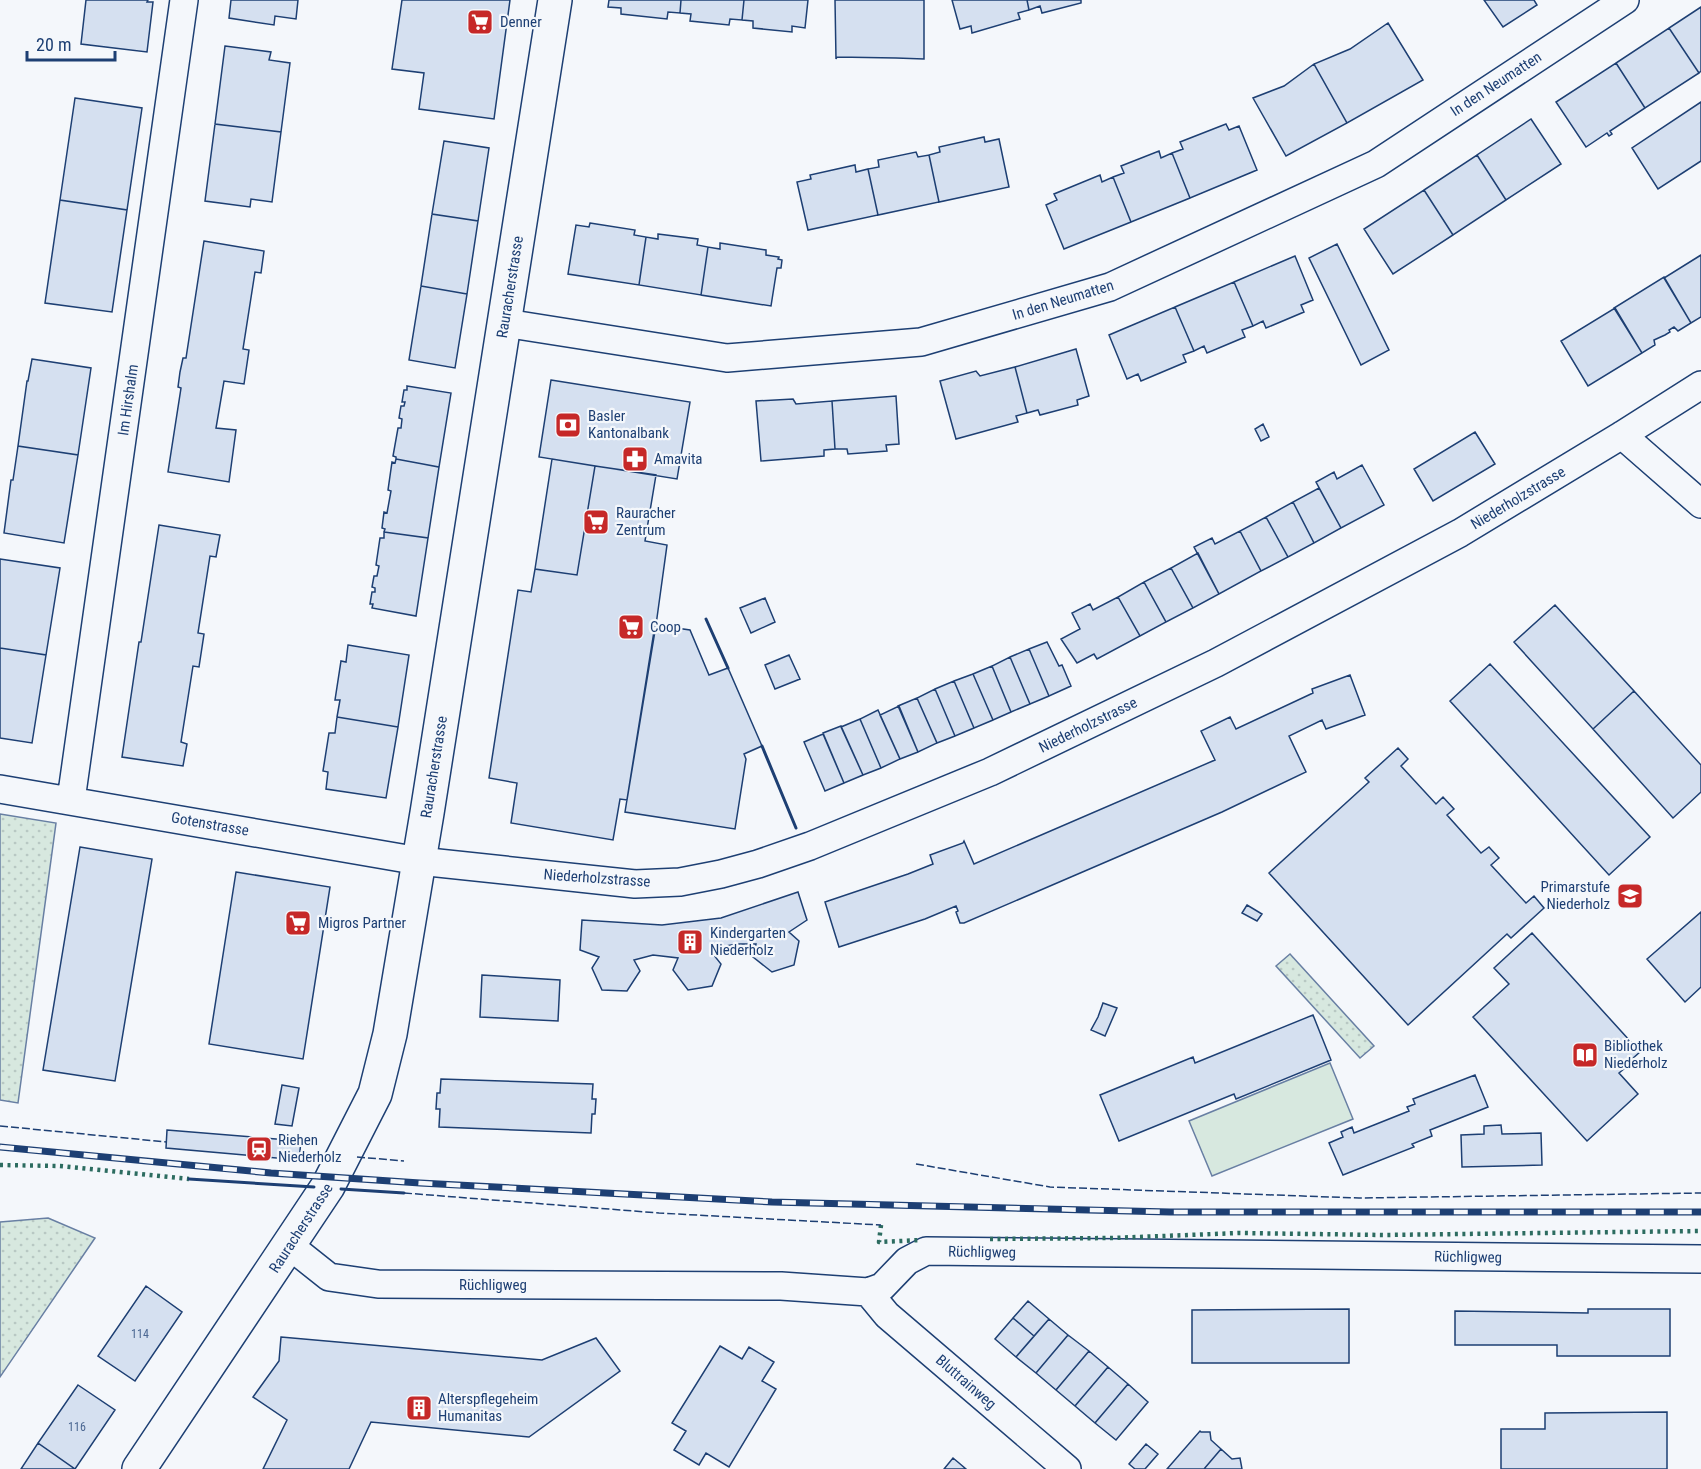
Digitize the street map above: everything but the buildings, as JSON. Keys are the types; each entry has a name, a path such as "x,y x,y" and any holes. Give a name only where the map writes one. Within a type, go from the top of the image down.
{"street":[{"name":"Im Hirshalm","path":"71,800 184,0"},
{"name":"Rauracherstrasse","path":"139,1469 328,1186 375,1094 388,1044 419,861 555,0"},
{"name":"In den Neumatten","path":"505,323 727,358 921,342 1110,287 1376,164 1624,0"},
{"name":"Niederholzstrasse","path":"419,861 635,884 680,882 721,874 808,847 990,772 1216,663 1460,533 1701,385"},
{"path":"1622,435 1701,504"},
{"name":"Gotenstrasse","path":"0,789 419,861"},
{"name":"Rüchligweg","path":"290,1246 329,1277 378,1284 781,1286 868,1292 882,1287 907,1261 926,1251 1701,1259"},
{"name":"Bluttrainweg","path":"868,1292 887,1315 1067,1469"}],"shaded area":[{"path":"0,814 56,823 18,1103 0,1100"},
{"path":"1290,954 1374,1046 1360,1058 1276,966"},
{"path":"1330,1063 1353,1119 1212,1176 1189,1121"},
{"path":"48,1218 95,1238 0,1377 0,1222"}],"railway":[{"path":"0,1147 271,1173 772,1202 1170,1212 1701,1212"}],"hedge":[{"path":"0,1165 60,1166 189,1179"},
{"path":"881,1225 879,1242 921,1240"},
{"path":"990,1239 1112,1238 1239,1233 1383,1235 1701,1231"}],"fence":[{"path":"0,1126 167,1142"},
{"path":"300,1153 330,1155"},
{"path":"357,1157 404,1161"},
{"path":"916,1164 1050,1187 1359,1198 1701,1193"},
{"path":"404,1193 659,1213 881,1225"}],"wall":[{"path":"706,619 728,668"},
{"path":"762,746 796,828"},
{"path":"189,1179 314,1187"},
{"path":"341,1189 404,1193"}],"place":[{"name":"Denner","path":"480,22"},
{"name":"Basler Kantonalbank","path":"568,425"},
{"name":"Amavita","path":"635,459"},
{"name":"Rauracher Zentrum","path":"596,522"},
{"name":"Coop","path":"631,627"},
{"name":"Primarstufe Niederholz","path":"1630,896"},
{"name":"Migros Partner","path":"298,923"},
{"name":"Kindergarten Niederholz","path":"690,942"},
{"name":"Bibliothek Niederholz","path":"1585,1055"},
{"name":"Riehen Niederholz","path":"259,1149"},
{"name":"Alterspflegeheim Humanitas","path":"419,1408"}]}
